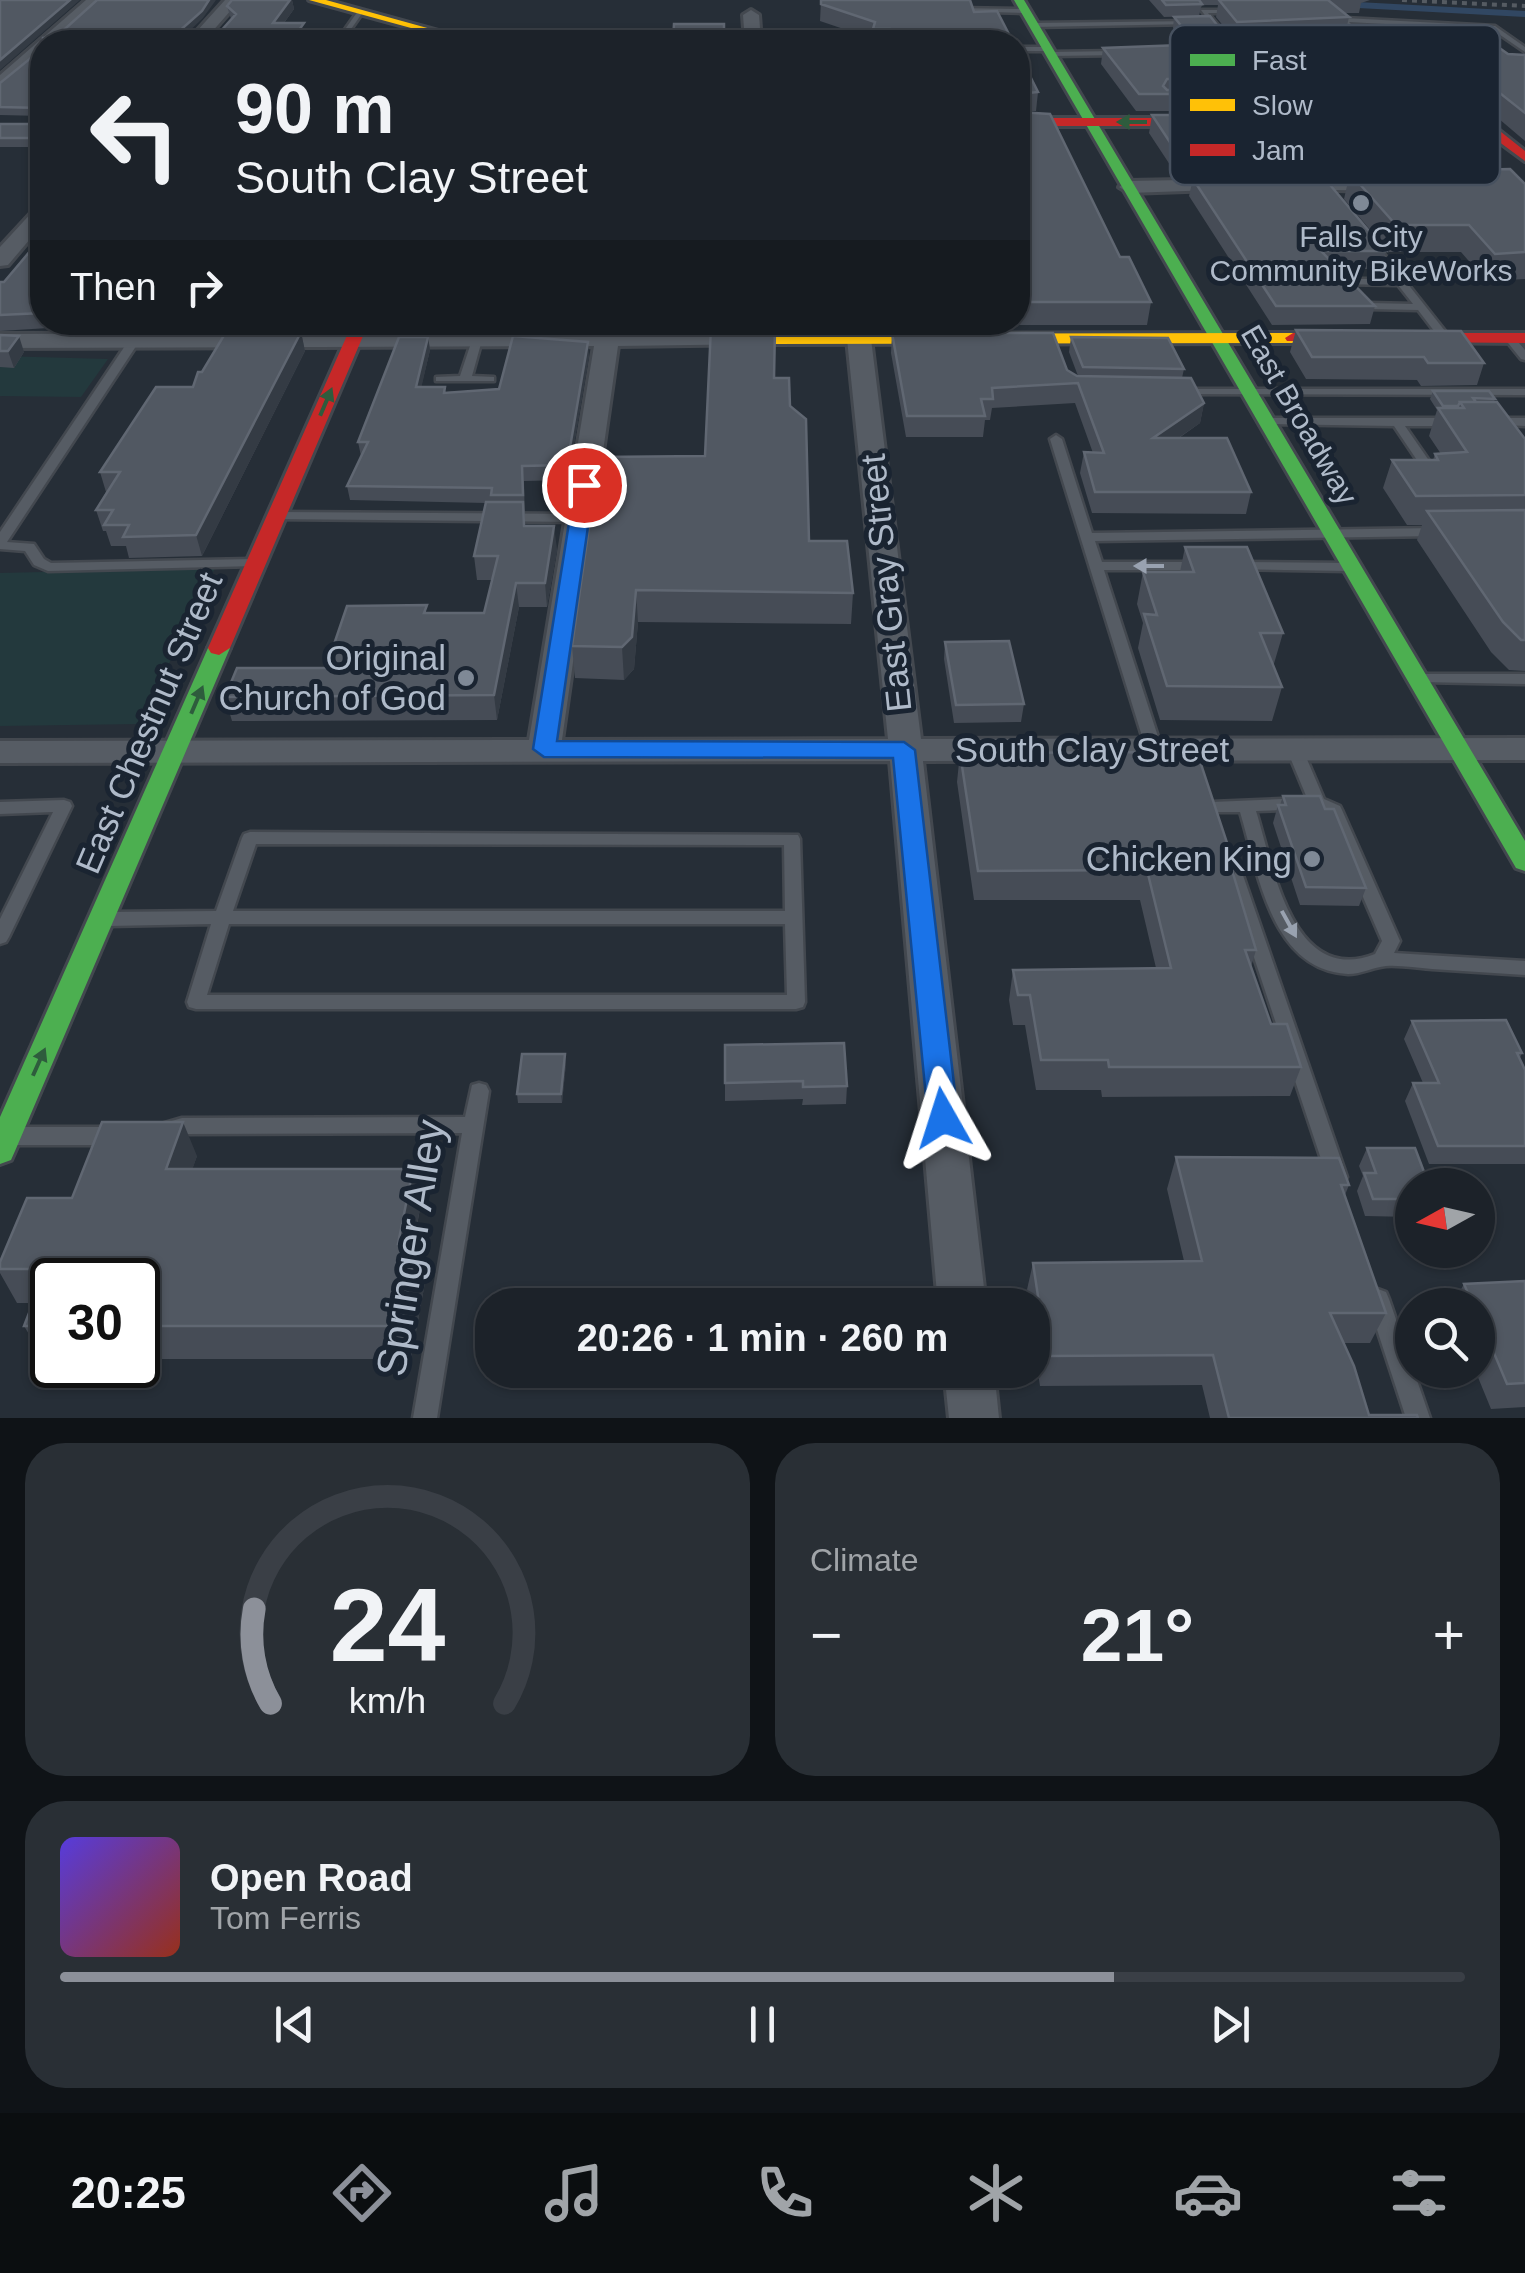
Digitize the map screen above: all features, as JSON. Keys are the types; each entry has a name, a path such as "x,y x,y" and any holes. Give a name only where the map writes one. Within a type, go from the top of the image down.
{"main road":[{"path":"314,0 428,30"},
{"name":"East Broadway","path":"1025,10 1524,858"},
{"path":"1030,122 1170,122"},
{"path":"1500,140 1525,157"},
{"name":"East Chestnut Street","path":"4,1143 356,335"},
{"path":"814,335 858,339 916,335"},
{"path":"997,335 1058,346 1220,339 1517,338"}],"street":[{"path":"61,30 95,0"},
{"path":"206,30 233,0"},
{"path":"750,15 752,30"},
{"path":"0,84 30,57"},
{"path":"1129,187 1170,184"},
{"path":"0,260 30,226"},
{"path":"0,341 94,335"},
{"path":"402,335 477,340 525,335"},
{"path":"583,335 607,340 697,335"},
{"name":"East Gray Street","path":"858,339 885,551 960,1288"},
{"path":"544,749 607,340"},
{"name":"South Clay Street","path":"0,752 1154,750 1210,799 1295,750 1525,749"},
{"path":"971,1388 974,1418"}],"lane":[{"path":"948,10 1025,10 1211,22"},
{"path":"1214,25 1203,12 1256,11"},
{"path":"1326,11 1347,25"},
{"path":"347,30 360,12"},
{"path":"1342,20 1438,25"},
{"path":"1500,31 1525,50"},
{"path":"1030,50 1136,53"},
{"path":"1323,185 1343,209"},
{"path":"1367,238 1445,338"},
{"path":"1341,282 1403,282"},
{"path":"1368,306 1424,307"},
{"path":"139,335 0,544 29,547 38,562 48,567 256,563"},
{"path":"1517,338 1525,356"},
{"path":"466,379 477,340"},
{"path":"440,379 490,379"},
{"path":"1166,392 1525,392"},
{"path":"1268,422 1525,422"},
{"path":"1398,422 1433,476"},
{"path":"1056,439 1154,750"},
{"path":"276,516 579,518"},
{"path":"1087,537 1448,532"},
{"path":"1268,534 1284,566"},
{"path":"1096,566 1209,566"},
{"path":"1228,566 1352,567"},
{"path":"1417,679 1525,679"},
{"path":"1295,750 1318,803"},
{"path":"1210,799 1246,807 1318,803 1334,810 1391,941 1382,959"},
{"path":"1210,799 1343,1196"},
{"path":"0,808 64,806 0,937"},
{"path":"1246,807 1287,930 1324,964 1364,968 1382,959 1525,968"},
{"path":"250,838 792,839 796,1002 196,1002 222,918 250,838"},
{"path":"102,919 794,918"},
{"name":"Springer Alley","path":"425,1418 479,1091"},
{"path":"4,1143 139,1136 182,1126 474,1125"},
{"path":"1368,1270 1418,1418"}],"green space":[{"path":"0,356 108,359 81,397 0,396"},
{"path":"215,568 140,724 0,726 0,573"}],"water":[{"path":"1212,0 1320,0 1525,11 1525,17"}],"building":[{"path":"0,0 70,0 30,30 30,34 0,60"},
{"path":"97,0 209,0 181,30 64,30"},
{"path":"232,0 290,0 273,23 304,23 299,30 222,30 236,14 227,6"},
{"path":"821,0 970,0 974,12 997,11 1007,30 873,29 875,22 821,4"},
{"path":"1162,0 1199,0 1202,4 1166,5"},
{"path":"1219,0 1328,0 1349,17 1237,22"},
{"path":"1210,16 1217,25 1181,25 1174,17"},
{"path":"674,24 724,24 724,30 674,30"},
{"path":"1170,45 1170,79 1163,86 1170,94 1139,94 1103,48"},
{"path":"1500,48 1508,54 1525,55 1525,113 1500,93"},
{"path":"30,59 30,108 0,107 0,83"},
{"path":"1030,76 1038,92 1030,93"},
{"path":"1030,113 1050,114 1120,257 1129,257 1151,302 1030,302"},
{"path":"1152,115 1170,115 1170,142"},
{"path":"0,124 30,124 30,138 0,138"},
{"path":"1500,169 1510,169 1525,184 1525,252 1495,254 1469,225 1396,225 1361,185 1500,185"},
{"path":"1197,185 1330,185 1386,251 1321,251 1375,306 1276,306"},
{"path":"30,251 30,314 0,315 0,282"},
{"path":"1296,330 1461,331 1484,363 1428,363 1424,357 1312,357"},
{"path":"1053,333 1067,370 1077,376 1191,378 1204,403 1153,438 1227,438 1251,492 1095,492 1084,452 1104,453 1078,383 992,388 993,399 981,399 985,416 907,416 892,335"},
{"path":"0,335 19,336 8,351 0,351"},
{"path":"224,335 299,335 196,535 123,537 129,525 104,525 113,510 96,510 120,472 100,472 156,387 193,387 198,372 202,372"},
{"path":"711,335 775,335 774,378 789,378 790,406 806,419 809,541 847,541 853,593 636,590 632,637 622,647 572,646 599,457 705,456"},
{"path":"513,336 588,342 567,465 522,466 523,495 491,495 492,488 347,486 368,442 358,442 399,337 428,337 416,387 445,387 444,393 499,389"},
{"path":"1071,337 1168,338 1184,369 1083,367"},
{"path":"1433,391 1489,391 1495,399 1473,398 1476,402 1443,406"},
{"path":"1460,402 1497,402 1525,439 1525,495 1416,496 1392,460 1438,460 1435,454 1467,452 1438,408 1464,408"},
{"path":"486,502 523,502 524,526 554,526 545,583 516,583 494,695 225,697 237,668 326,668 347,606 427,605 424,613 484,613 498,556 474,556"},
{"path":"1525,510 1525,640 1521,640 1503,622 1427,511"},
{"path":"1185,547 1247,547 1283,633 1260,633 1282,687 1167,686 1144,614 1157,615 1143,572 1194,572"},
{"path":"1009,641 1024,704 956,705 945,642"},
{"path":"1197,752 1236,870 1232,870 1256,950 1245,950 1271,1024 1287,1024 1301,1067 1109,1067 1108,1060 1041,1060 1030,995 1018,995 1013,970 1171,968 1147,870 978,871 960,753"},
{"path":"1283,796 1320,796 1325,809 1334,809 1366,888 1306,887 1278,805 1286,805"},
{"path":"1506,1020 1522,1053 1517,1053 1525,1070 1525,1146 1438,1146 1413,1083 1439,1083 1412,1021"},
{"path":"844,1043 847,1086 803,1087 803,1081 725,1083 725,1045"},
{"path":"522,1054 565,1054 561,1094 517,1094"},
{"path":"102,1122 183,1122 166,1169 413,1169 398,1244 417,1243 401,1326 160,1326 160,1258 30,1258 30,1269 0,1269 27,1198 72,1198"},
{"path":"1367,1148 1415,1148 1423,1168 1395,1168 1395,1199 1373,1199 1364,1173 1376,1173"},
{"path":"1176,1157 1339,1158 1349,1185 1341,1185 1386,1313 1330,1313 1354,1366 1369,1415 1418,1418 1229,1418 1213,1355 1050,1356 1050,1288 1037,1288 1033,1263 1202,1261"},
{"path":"1525,1281 1525,1383 1507,1384 1495,1355 1495,1288 1466,1288 1464,1284"}],"railway":[{"path":"1402,0 1525,6"}],"traffic: fast":[{"path":"1019,0 1525,862"},
{"path":"0,1151 219,648"}],"traffic: slow":[{"path":"314,0 428,30"},
{"path":"770,335 770,339 1293,338"}],"traffic: jam":[{"path":"1030,122 1170,122"},
{"path":"1500,137 1525,157"},
{"path":"219,648 355,335"},
{"path":"1293,338 1525,338"}],"place":[{"name":"Falls City Community BikeWorks","path":"1361,203"},
{"name":"Original Church of God","path":"466,678"},
{"name":"Chicken King","path":"1312,859"}],"route":[{"path":"584,485 544,749 904,750 943,1118"}]}
